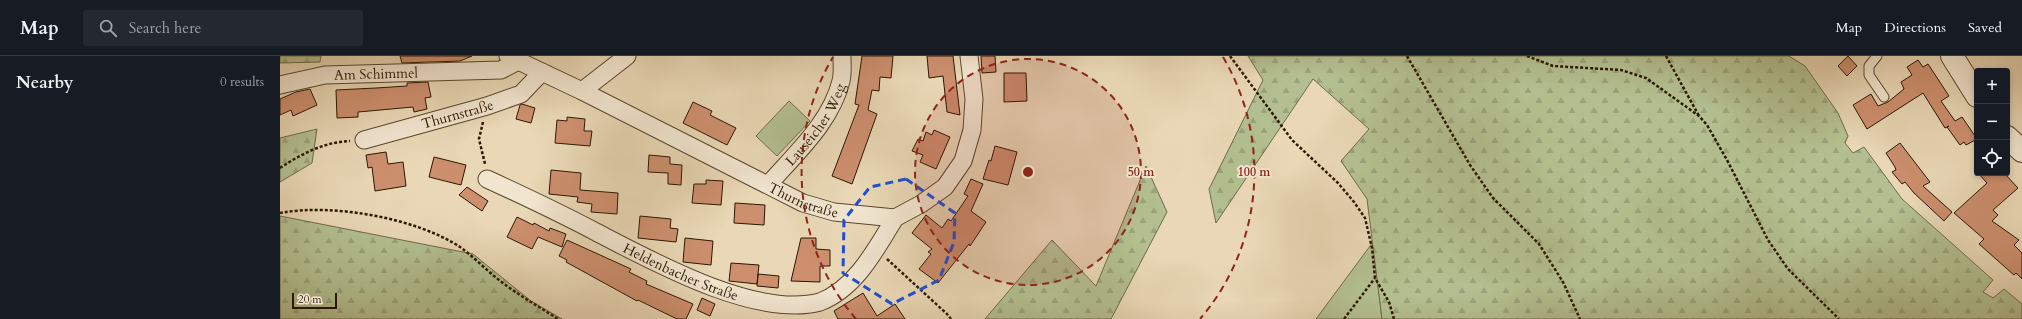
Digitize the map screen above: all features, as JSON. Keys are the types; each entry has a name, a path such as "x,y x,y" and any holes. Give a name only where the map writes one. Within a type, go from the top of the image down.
{"street":[{"path":"582,91 627,56"},
{"name":"Lauseicher Weg","path":"770,184 811,136 831,108 841,80 842,56"},
{"path":"894,218 921,204 945,187 963,161 972,130 974,99 969,56"},
{"path":"1952,56 1974,91"},
{"name":"Thurnstraße","path":"513,58 582,91 691,147 770,184 803,203 834,212 894,218"},
{"name":"Am Schimmel","path":"280,85 326,75 501,70 513,58"},
{"name":"Thurnstraße","path":"364,140 487,106 521,94 542,72"},
{"path":"2010,140 2022,151"},
{"name":"Heldenbacher Straße","path":"487,179 539,202 674,272 716,292 769,308 798,308 820,302 838,291 857,275 876,250 894,218"}],"lane":[{"path":"1877,56 1869,66 1869,75 1884,97"}],"path":[{"path":"1230,56 1292,140 1338,183 1365,218 1372,248 1375,278 1389,302 1394,319"},
{"path":"1407,56 1470,165 1493,198 1539,244 1563,282 1580,319"},
{"path":"1527,56 1553,66 1621,70 1646,78 1699,116 1707,125 1727,160 1768,240 1788,269 1839,319"},
{"path":"1666,56 1699,116"},
{"path":"485,118 479,139 485,158"},
{"path":"280,168 296,157 333,141 364,140"},
{"path":"280,213 293,210 332,210 367,214 436,234 460,247 511,289 558,319"},
{"path":"876,250 947,314 950,319"},
{"path":"1344,319 1375,278"}],"highlighted area":[{"path":"906,179 955,213 954,242 939,280 892,304 843,273 844,220 870,187"}],"green space":[{"path":"280,56 321,56 320,62 280,63"},
{"path":"1248,56 1789,56 1805,66 1838,113 1848,136 1845,143 1853,153 1864,147 1902,199 1993,280 1983,292 1993,298 2004,289 2022,304 2022,319 1382,319 1367,199 1341,161 1369,129 1313,79 1216,223 1209,189 1263,80"},
{"path":"789,101 810,121 777,156 756,136"},
{"path":"317,129 312,163 280,182 280,138"},
{"path":"1146,166 1167,212 1111,319 985,319 1052,240 1096,286"},
{"path":"280,216 473,254 531,301 562,319 280,319"},
{"path":"1373,242 1382,319 1316,319"}],"building":[{"path":"400,56 472,56 460,61 402,63"},
{"path":"862,56 893,56 891,78 880,77 879,91 872,90 868,110 877,114 852,184 832,176 859,105 855,104"},
{"path":"927,56 953,56 960,115 947,112 943,76 929,78"},
{"path":"981,56 995,56 996,72 982,73"},
{"path":"1848,56 1857,66 1847,76 1838,66"},
{"path":"1918,60 1923,67 1928,64 1949,96 1941,101 1955,121 1962,117 1974,135 1974,141 1966,145 1964,142 1960,145 1947,127 1945,128 1923,93 1867,129 1853,105 1871,94 1878,106 1888,102 1904,89 1901,82 1912,75 1907,67"},
{"path":"1004,73 1026,73 1027,101 1004,102"},
{"path":"428,82 431,97 425,98 427,109 414,112 413,107 358,112 358,117 337,118 336,90 407,86 407,83"},
{"path":"310,89 317,105 293,116 291,110 280,115 280,99 296,92"},
{"path":"693,102 712,111 710,115 736,128 727,145 683,123"},
{"path":"522,104 535,108 531,123 516,119 520,105"},
{"path":"567,117 585,119 584,131 592,131 590,146 555,143 557,120 567,121"},
{"path":"934,130 950,137 936,169 920,162 923,155 912,151 918,139 923,141 926,132 932,135"},
{"path":"1900,143 1930,182 1923,186 1952,212 1944,221 1914,193 1905,182 1902,184 1892,172 1896,170 1886,153"},
{"path":"995,146 1017,152 1008,185 983,179 989,160 991,161"},
{"path":"386,152 388,164 403,162 406,186 375,191 372,167 368,168 366,155"},
{"path":"649,155 670,157 670,164 682,165 681,185 668,184 668,173 648,172"},
{"path":"434,157 466,165 461,185 429,177"},
{"path":"551,170 581,173 580,190 618,193 617,214 591,212 592,204 577,202 578,197 549,194"},
{"path":"1981,176 2007,176 2018,188 1993,210 1998,215 1992,221 2019,240 2014,245 2022,253 2022,279 2016,273 2014,275 1979,244 1984,239 1954,213 1987,183"},
{"path":"971,179 983,184 971,211 986,222 970,246 969,244 938,283 919,269 931,254 928,252 932,249 912,233 926,215 942,228 948,219 951,221 968,196 964,194"},
{"path":"706,180 723,181 721,205 692,203 694,184 706,184"},
{"path":"467,187 488,201 482,211 459,195"},
{"path":"735,203 765,205 764,225 734,223"},
{"path":"640,216 671,219 670,228 678,229 676,242 638,238"},
{"path":"517,217 533,225 534,223 549,231 550,228 566,234 562,247 538,237 532,249 507,237"},
{"path":"685,238 713,241 711,265 683,262"},
{"path":"801,238 816,238 816,249 830,250 830,266 820,266 820,282 791,281"},
{"path":"567,240 631,269 629,272 647,281 646,284 693,304 686,319 677,319 638,300 637,301 566,262 567,260 559,256"},
{"path":"731,263 759,265 757,284 729,281"},
{"path":"758,274 779,276 778,288 757,286"},
{"path":"863,293 877,316 895,304 905,319 838,319 834,311"},
{"path":"702,298 715,304 710,316 697,310"}]}
